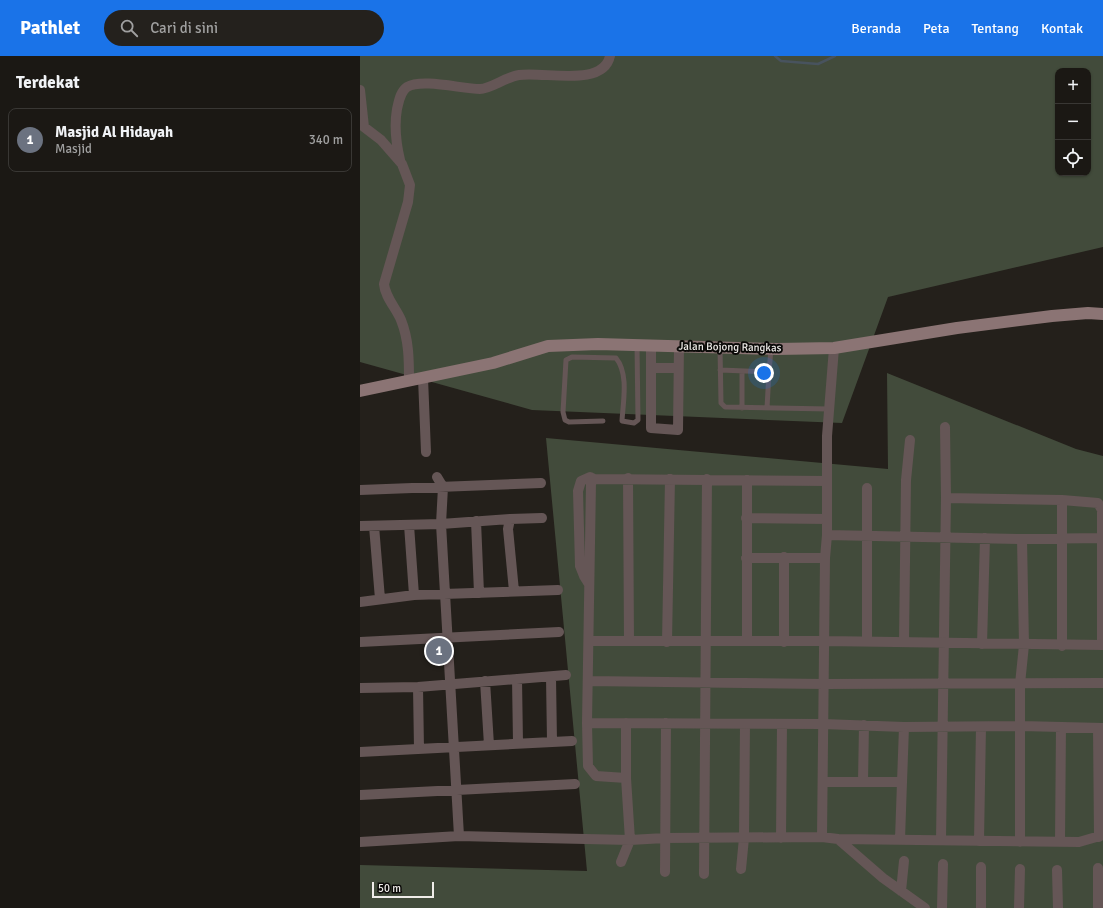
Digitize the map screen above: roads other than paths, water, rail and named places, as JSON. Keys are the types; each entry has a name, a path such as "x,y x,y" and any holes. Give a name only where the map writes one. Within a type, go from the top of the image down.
{"main road":[{"name":"Jalan Bojong Rangkas","path":"360,391 493,363 548,346 581,344 770,349 834,348 957,328 1052,316 1103,314"}],"street":[{"path":"409,381 409,355 404,329 396,310 386,294 384,284 410,193 408,178 402,164 396,142 395,117 400,96 407,88 423,84 481,89 503,79 518,75 586,75 602,70 608,64 610,56"},
{"path":"360,90 363,131 381,140 402,164"},
{"path":"651,345 652,428 678,430 679,346"},
{"path":"822,837 825,558 827,535 826,464 834,348"},
{"path":"651,368 678,368"},
{"path":"423,378 426,452"},
{"path":"941,840 946,498 945,427"},
{"path":"904,642 906,480 910,440"},
{"path":"437,477 443,487 441,524 459,836"},
{"path":"628,478 629,641"},
{"path":"626,778 596,776 591,772 588,766 587,723 590,586 590,487 594,479 707,478 827,481"},
{"path":"704,874 707,478"},
{"path":"667,642 670,479"},
{"path":"747,641 746,518 748,480"},
{"path":"360,490 541,483"},
{"path":"867,488 867,642"},
{"path":"589,641 825,641 1062,646 1103,645 1103,538 1102,510 1098,503 1062,500 946,498"},
{"path":"1062,500 1062,646"},
{"path":"360,526 441,524 542,518"},
{"path":"746,518 826,519"},
{"path":"510,519 508,529 514,591"},
{"path":"476,521 480,593"},
{"path":"409,525 414,595"},
{"path":"374,526 380,599"},
{"path":"827,535 945,536 1022,539 1103,538"},
{"path":"982,644 985,538"},
{"path":"1020,842 1020,684 1024,645 1022,539"},
{"path":"784,557 784,642"},
{"path":"746,558 825,558"},
{"path":"360,602 414,595 558,590"},
{"path":"360,642 559,632"},
{"path":"360,688 418,687 566,675"},
{"path":"551,677 552,742"},
{"path":"518,679 518,743"},
{"path":"485,681 489,745"},
{"path":"588,681 824,684 1103,683"},
{"path":"418,687 418,749"},
{"path":"360,842 459,836 630,840 665,838 822,837 1079,842 1101,836 1101,728 1061,726 904,727 823,724 587,723"},
{"path":"621,862 630,840 626,778 626,723"},
{"path":"665,872 666,723"},
{"path":"742,869 744,838 745,724"},
{"path":"781,838 782,724"},
{"path":"863,781 864,725"},
{"path":"1060,841 1061,726"},
{"path":"900,839 904,727"},
{"path":"980,841 982,727"},
{"path":"360,752 572,741"},
{"path":"823,782 902,782"},
{"path":"360,794 576,784"},
{"path":"838,838 901,891 925,908"},
{"path":"901,891 904,861"},
{"path":"942,908 943,864"},
{"path":"981,867 981,908"},
{"path":"1098,868 1098,908"},
{"path":"1019,908 1020,869"},
{"path":"1057,870 1058,908"}],"lane":[{"path":"603,421 569,422 565,420 563,412 566,360 572,357 616,358 622,365 623,373 622,421 634,423 638,420 637,345"},
{"path":"720,348 721,403 725,407 829,409"},
{"path":"766,408 770,349"},
{"path":"720,370 769,372"},
{"path":"742,371 742,408"}],"waterway":[{"path":"775,56 781,61 818,64 835,56"}],"place":[{"name":"Masjid Al Hidayah","path":"439,651"}]}
